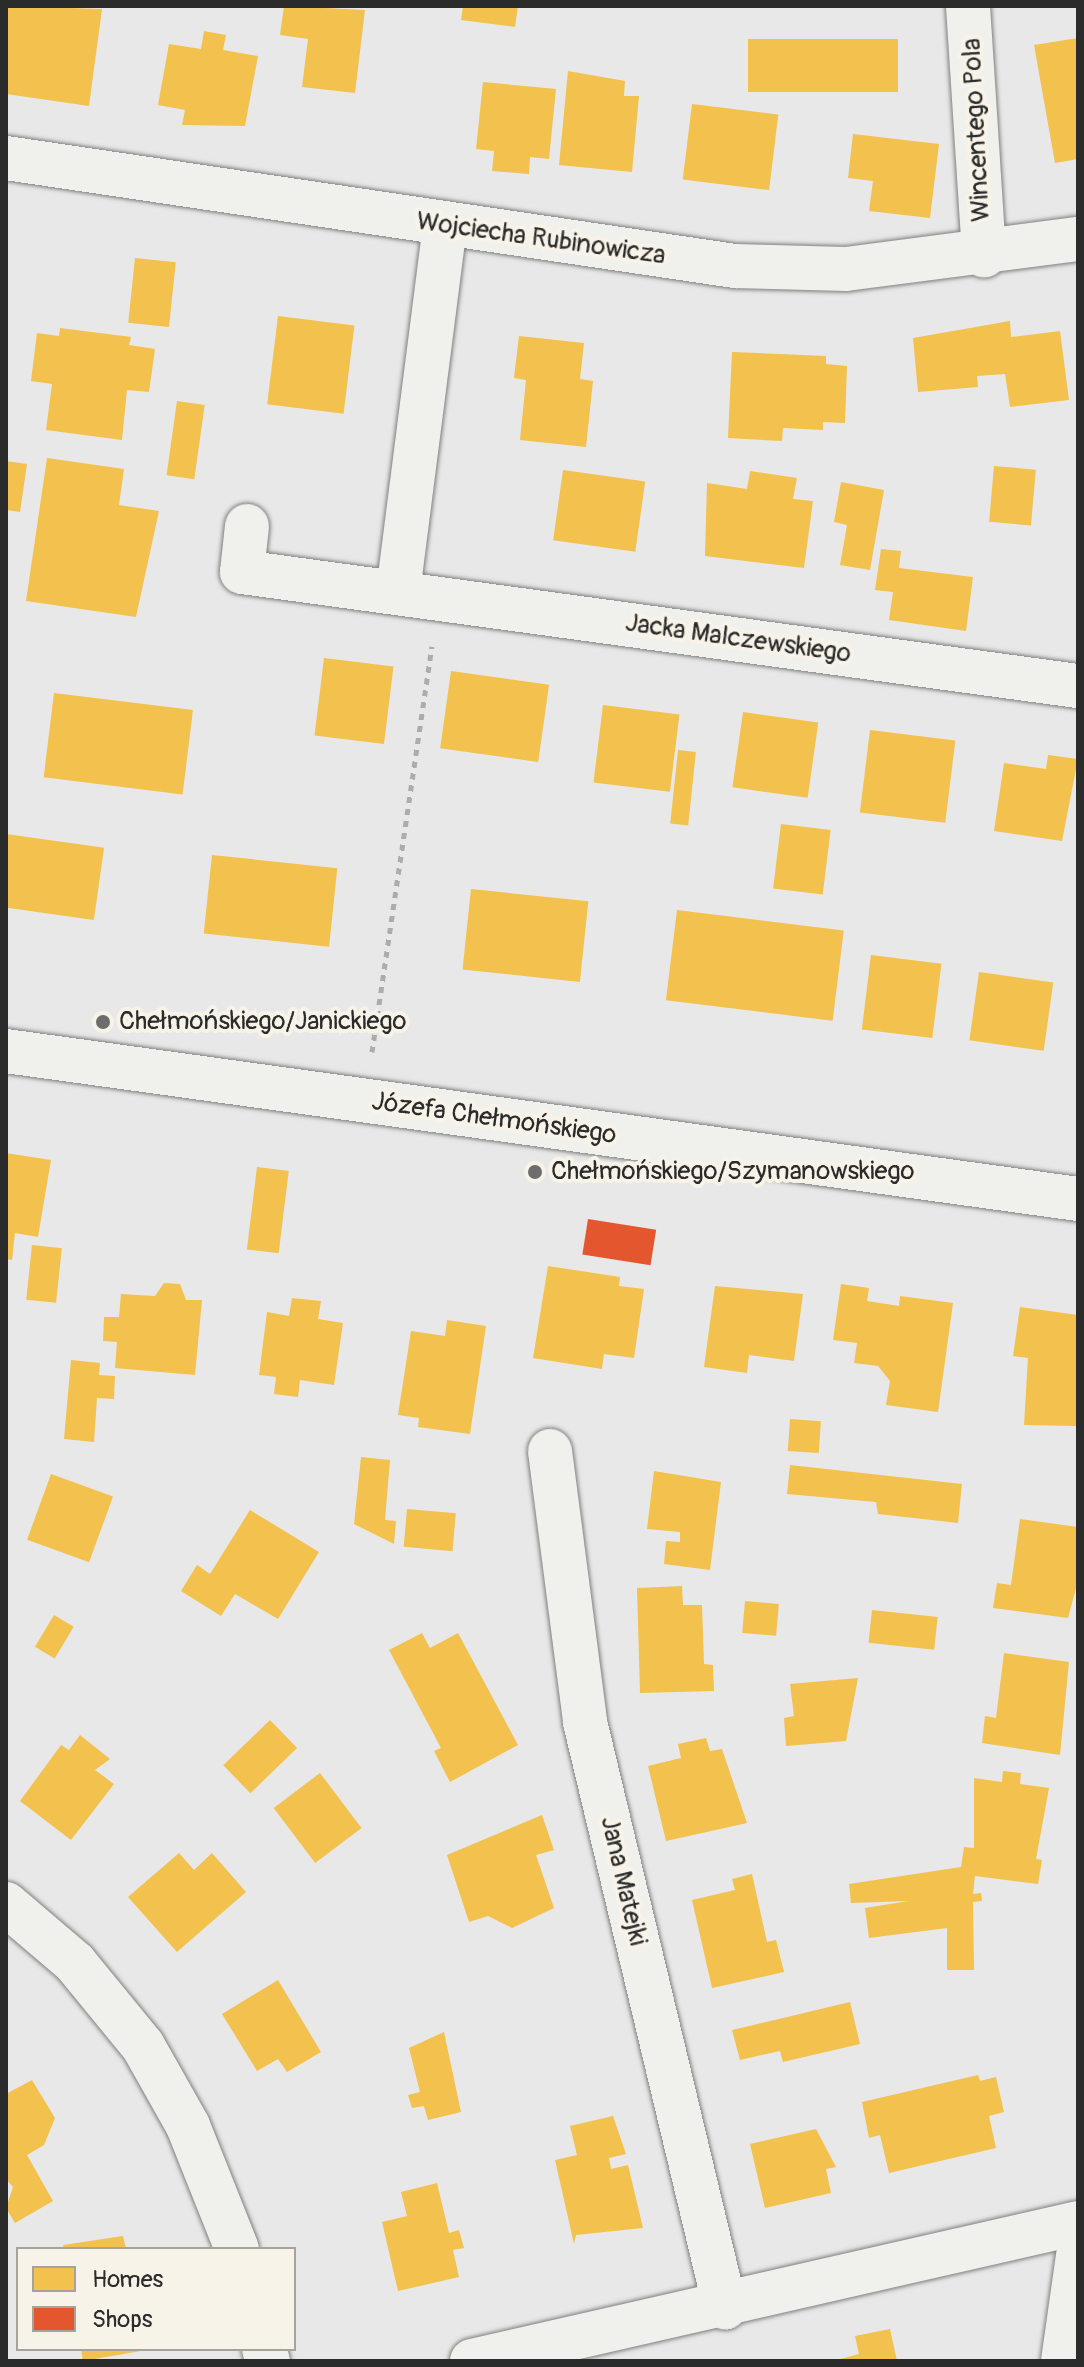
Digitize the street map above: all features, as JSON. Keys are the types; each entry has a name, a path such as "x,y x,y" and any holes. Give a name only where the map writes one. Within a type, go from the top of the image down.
{"street":[{"name":"Wincentego Pola","path":"968,6 984,255"},
{"name":"Wojciecha Rubinowicza","path":"6,158 252,191 445,227 735,266 846,269 984,255 1078,239"},
{"path":"398,592 445,227"},
{"name":"Jacka Malczewskiego","path":"247,526 242,572 1078,686"},
{"name":"Józefa Chełmońskiego","path":"6,1051 1078,1199"},
{"name":"Jana Matejki","path":"550,1451 585,1722 725,2307"},
{"path":"6,1904 75,1963 143,2046 188,2126 236,2247"},
{"path":"472,2361 725,2307 1078,2223"},
{"path":"1063,2361 1078,2255"}],"path":[{"path":"370,1067 433,636"}],"building: Homes":[{"path":"6,6 102,9 89,106 6,94"},
{"path":"284,6 365,10 355,93 302,87 308,39 280,35"},
{"path":"463,6 518,6 515,27 461,20"},
{"path":"204,31 226,35 223,50 258,56 245,126 182,125 185,110 158,105 169,44 201,49"},
{"path":"1078,38 1078,159 1055,163 1034,45"},
{"path":"748,39 898,39 898,92 748,92"},
{"path":"568,71 625,81 624,96 639,96 632,172 559,165"},
{"path":"483,82 556,89 549,159 530,157 529,174 492,171 494,151 476,149"},
{"path":"692,104 778,115 769,190 683,179"},
{"path":"853,134 939,144 930,218 869,211 873,181 848,178"},
{"path":"135,258 176,262 169,327 128,323"},
{"path":"278,316 354,325 344,414 267,404"},
{"path":"1010,321 1011,337 1060,331 1069,400 1010,407 1005,374 977,376 978,387 918,392 913,338"},
{"path":"60,328 131,337 129,345 155,349 149,392 127,390 122,440 46,430 52,384 31,381 37,333 59,336"},
{"path":"519,336 584,343 580,379 593,381 586,447 520,440 526,380 514,378"},
{"path":"732,352 826,356 826,364 847,366 845,423 823,422 823,430 783,428 782,441 728,438"},
{"path":"177,401 205,405 194,479 167,475"},
{"path":"47,458 124,469 119,505 159,511 136,617 26,601"},
{"path":"6,461 27,464 20,512 6,510"},
{"path":"994,466 1036,470 1031,525 989,522"},
{"path":"563,470 645,482 635,552 553,540"},
{"path":"750,471 797,478 793,499 813,501 804,568 705,556 707,483 747,489"},
{"path":"841,482 884,490 870,570 840,565 847,525 834,522"},
{"path":"881,549 901,551 899,568 973,577 966,631 889,620 893,592 875,590"},
{"path":"324,658 393,667 384,744 314,735"},
{"path":"451,671 549,685 538,762 440,748"},
{"path":"54,693 193,710 183,794 44,777"},
{"path":"603,705 679,714 670,792 593,782"},
{"path":"743,712 818,723 808,798 732,787"},
{"path":"870,730 955,740 945,823 860,812"},
{"path":"678,750 696,752 688,825 670,824"},
{"path":"1048,755 1078,759 1062,841 994,831 1004,763 1046,769"},
{"path":"781,824 831,830 823,895 773,889"},
{"path":"6,834 104,848 94,920 6,908"},
{"path":"212,855 337,868 329,947 204,934"},
{"path":"471,889 588,901 580,982 463,970"},
{"path":"677,910 844,930 833,1021 666,1000"},
{"path":"871,955 941,964 932,1038 862,1029"},
{"path":"979,972 1053,982 1044,1051 969,1040"},
{"path":"6,1153 51,1160 38,1237 15,1233 12,1260 6,1259"},
{"path":"257,1167 289,1171 279,1253 247,1249"},
{"path":"32,1245 62,1248 56,1303 26,1300"},
{"path":"548,1266 620,1277 619,1286 644,1289 634,1358 604,1354 602,1369 533,1358"},
{"path":"164,1283 180,1284 186,1300 202,1300 195,1375 115,1368 117,1342 103,1341 104,1317 119,1317 121,1294 155,1296"},
{"path":"841,1284 869,1288 867,1301 899,1306 900,1296 953,1303 938,1412 886,1405 890,1381 878,1366 854,1363 857,1343 833,1340"},
{"path":"715,1286 803,1294 794,1361 749,1355 747,1373 704,1367"},
{"path":"292,1298 321,1301 318,1319 343,1323 334,1385 300,1380 298,1397 274,1394 276,1377 259,1375 267,1312 289,1316"},
{"path":"1020,1307 1078,1315 1078,1426 1024,1425 1028,1358 1013,1356"},
{"path":"447,1320 486,1326 470,1434 418,1427 419,1418 398,1415 411,1331 445,1336"},
{"path":"71,1360 100,1363 99,1375 115,1376 114,1399 97,1398 94,1442 64,1439"},
{"path":"790,1419 821,1421 819,1453 788,1451"},
{"path":"361,1457 390,1460 385,1520 396,1521 394,1544 354,1524"},
{"path":"790,1465 962,1484 958,1523 878,1514 876,1502 787,1494"},
{"path":"654,1471 721,1482 710,1570 664,1564 666,1541 680,1542 680,1532 647,1529"},
{"path":"51,1474 113,1497 89,1562 27,1540"},
{"path":"407,1509 456,1513 453,1551 404,1547"},
{"path":"250,1510 319,1552 278,1619 235,1594 221,1616 181,1591 197,1565 210,1574"},
{"path":"1020,1519 1078,1527 1078,1581 1068,1618 993,1608 997,1583 1011,1585"},
{"path":"682,1586 683,1605 702,1605 704,1664 713,1665 714,1691 640,1693 637,1588"},
{"path":"745,1601 779,1604 776,1636 742,1633"},
{"path":"872,1610 938,1617 934,1650 869,1643"},
{"path":"54,1615 74,1627 55,1659 35,1647"},
{"path":"422,1633 430,1648 458,1633 518,1745 450,1782 434,1751 441,1748 389,1650"},
{"path":"1004,1653 1069,1662 1060,1755 982,1743 985,1716 996,1718"},
{"path":"858,1678 846,1741 786,1746 784,1718 794,1716 790,1684"},
{"path":"270,1720 297,1748 250,1793 223,1765"},
{"path":"80,1735 110,1759 95,1770 114,1784 71,1840 20,1801 61,1745 69,1750"},
{"path":"706,1738 710,1751 722,1749 747,1823 666,1841 648,1766 681,1758 678,1744"},
{"path":"1003,1771 1021,1773 1020,1784 1049,1788 1036,1859 1042,1860 1038,1884 975,1876 973,1894 981,1893 982,1901 973,1902 974,1970 947,1970 947,1928 869,1938 865,1908 909,1901 851,1903 849,1884 961,1867 964,1847 974,1848 974,1778 1002,1782"},
{"path":"320,1773 362,1828 315,1863 274,1808"},
{"path":"542,1815 554,1850 536,1855 554,1908 512,1928 488,1916 469,1922 447,1855"},
{"path":"179,1853 194,1870 212,1853 246,1892 177,1952 128,1897"},
{"path":"752,1874 767,1942 776,1940 784,1972 712,1988 692,1900 735,1890 732,1879"},
{"path":"278,1980 321,2052 287,2072 278,2059 257,2071 222,2014"},
{"path":"850,2002 860,2044 783,2062 780,2051 740,2060 732,2030"},
{"path":"444,2032 461,2112 428,2120 424,2106 412,2108 408,2095 420,2092 409,2048"},
{"path":"978,2075 980,2081 996,2077 1004,2112 989,2116 996,2148 889,2173 880,2135 869,2138 862,2102"},
{"path":"32,2080 55,2118 44,2145 27,2155 53,2201 15,2223 6,2208 13,2187 6,2179 6,2094"},
{"path":"613,2116 626,2154 609,2158 611,2169 628,2165 643,2228 576,2235 574,2244 555,2160 577,2155 570,2126"},
{"path":"816,2129 836,2167 826,2169 831,2193 765,2208 750,2144"},
{"path":"437,2183 449,2233 459,2230 464,2248 453,2250 459,2277 398,2291 382,2222 407,2216 401,2192"},
{"path":"123,2236 126,2247 64,2247"},
{"path":"890,2329 897,2361 833,2361 859,2354 855,2336"},
{"path":"81,2351 141,2351 83,2361"}],"building: Shops":[{"path":"588,1219 656,1230 651,1265 582,1255"}],"place":[{"name":"Chełmońskiego/Janickiego","path":"103,1022"},
{"name":"Chełmońskiego/Szymanowskiego","path":"535,1172"}]}
